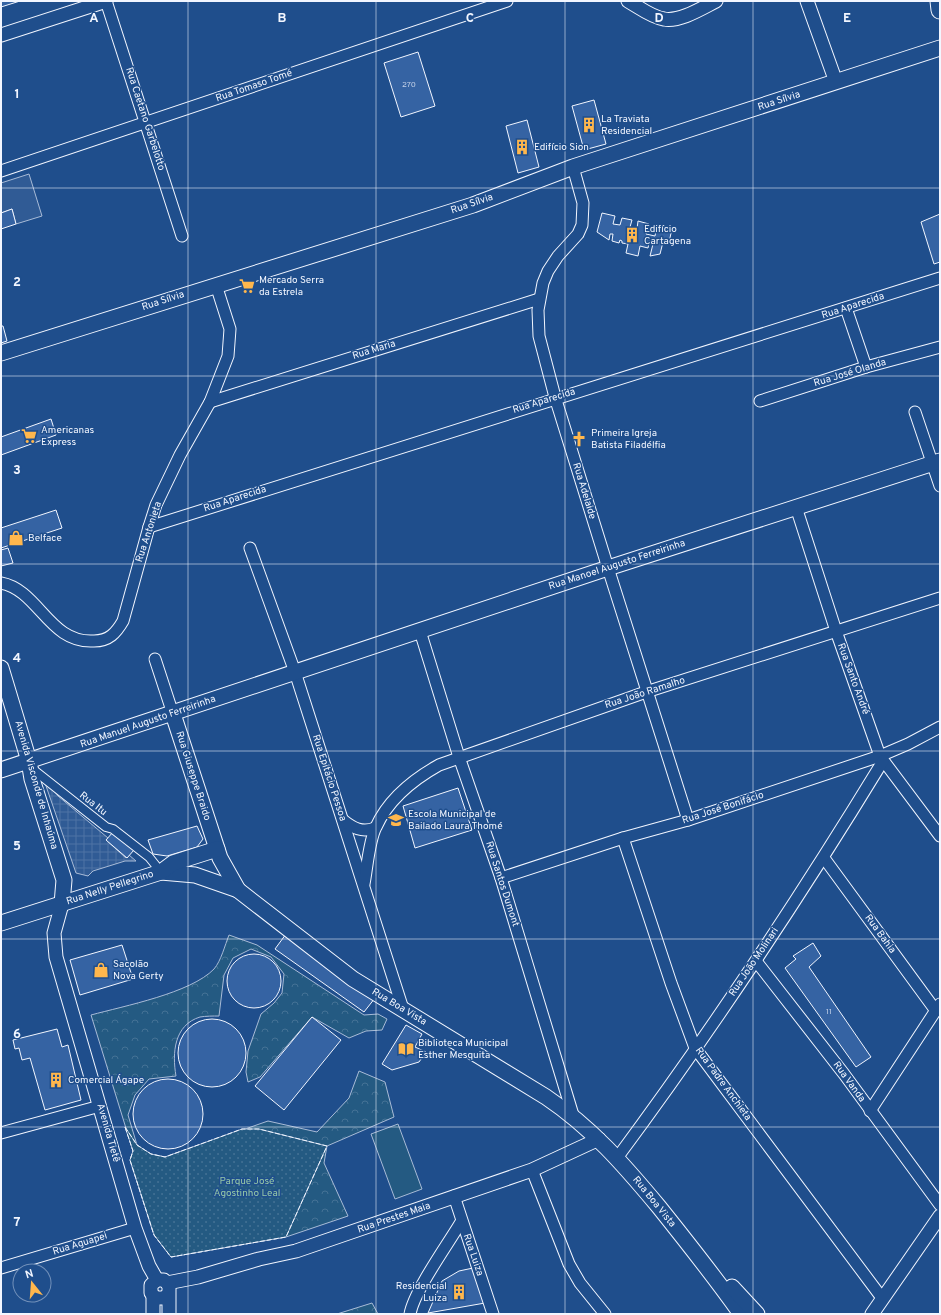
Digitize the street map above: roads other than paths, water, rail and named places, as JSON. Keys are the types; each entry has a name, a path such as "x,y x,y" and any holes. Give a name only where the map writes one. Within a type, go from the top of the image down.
{"main road":[{"path":"939,1 940,10"},
{"name":"Rua Sílvia","path":"1,353 473,205 573,166 940,48"},
{"name":"Rua Manoel Augusto Ferreirinha","path":"295,672 608,568 936,463"},
{"name":"Avenida Visconde de Inhaúma","path":"1,668 30,764 33,783 64,880 62,904"},
{"name":"Rua Manuel Augusto Ferreirinha","path":"1,770 30,764 295,672"},
{"name":"Rua Giuseppe Braido","path":"173,714 217,849 226,870 238,890"},
{"name":"Rua Nelly Pellegrino","path":"1,923 161,872 173,863 217,849"},
{"name":"Rua Boa Vista","path":"161,872 195,875 238,890 353,979 573,1115 600,1139 617,1158 702,1260 741,1314"},
{"name":"Rua Boa Vista","path":"702,1260 727,1282 757,1314"}],"street":[{"path":"1,35 106,1"},
{"name":"Rua Caetano Garbelotto","path":"106,1 147,123 182,236"},
{"name":"Rua Tomaso Tomé","path":"1,172 507,1"},
{"path":"628,1 652,15 666,20 689,14 716,1"},
{"path":"807,1 836,82"},
{"name":"Rua Adelaide","path":"573,166 583,203 582,225 578,234 558,256 548,271 539,299 539,336 555,398 646,692 688,820"},
{"name":"Rua Aparecida","path":"148,527 940,278"},
{"name":"Rua Antonieta","path":"1,583 20,592 71,638 83,642 98,641 108,638 117,632 123,621 148,527 156,505 180,455 210,402 223,370 230,341 228,318 216,285"},
{"name":"Rua Maria","path":"210,402 539,299"},
{"path":"846,308 866,367"},
{"name":"Rua José Olanda","path":"760,401 866,367 940,347"},
{"path":"915,412 936,463 940,486"},
{"name":"Rua Santo André","path":"796,507 836,631 882,758 940,836"},
{"name":"Rua Epitácio Pessoa","path":"250,548 295,672 364,884 402,1009"},
{"name":"Rua João Ramalho","path":"364,884 375,828 406,788 422,775 459,757 646,692 940,598"},
{"name":"Rua Santos Dumont","path":"420,631 459,757 501,878 573,1115"},
{"name":"Rua Giuseppe Braido","path":"155,659 173,714"},
{"name":"Rua José Bonifácio","path":"501,878 622,838 688,820 882,758 940,727"},
{"name":"Rua João Molinari","path":"617,1158 756,961 824,858 882,758"},
{"name":"Rua Itu","path":"30,764 106,827 113,829 149,857 161,872"},
{"path":"342,820 362,831 375,828"},
{"name":"Rua Padre Anchieta","path":"622,838 671,983 695,1048 882,1298"},
{"name":"Rua Bahia","path":"824,858 938,1007"},
{"name":"Avenida Tietê","path":"62,904 54,933 56,957 135,1228 160,1285 169,1314"},
{"name":"Rua Vanda","path":"756,961 844,1074 940,1205"},
{"path":"870,1111 938,1007"},
{"path":"1,1134 100,1106"},
{"name":"Rua Prestes Maia","path":"160,1285 183,1281 258,1259 296,1251 532,1170 600,1139"},
{"path":"532,1170 569,1264 580,1283 605,1314"},
{"name":"Rua Luiza","path":"454,1196 461,1222 493,1314"},
{"path":"872,1314 940,1216"},
{"path":"410,1314 419,1292 461,1222"},
{"name":"Rua Aguapei","path":"1,1268 135,1228"},
{"name":"Avenida Tietê","path":"153,1314 160,1285"}],"place":[{"name":"La Traviata Residencial","path":"589,125"},
{"name":"Edifício Sion","path":"522,147"},
{"name":"Edifício Cartagena","path":"632,235"},
{"name":"Mercado Serra da Estrela","path":"247,286"},
{"name":"Americanas Express","path":"29,436"},
{"name":"Primeira Igreja Batista Filadélfia","path":"579,439"},
{"name":"Belface","path":"16,538"},
{"name":"Escola Municipal de Bailado Laura Thomé","path":"396,820"},
{"name":"Sacolão Nova Gerty","path":"101,970"},
{"name":"Biblioteca Municipal Esther Mesquita","path":"406,1049"},
{"name":"Comercial Ágape","path":"56,1080"},
{"name":"Residencial Luiza","path":"459,1292"}],"park label":[{"name":"Parque José Agostinho Leal","path":"247,1186"}]}
